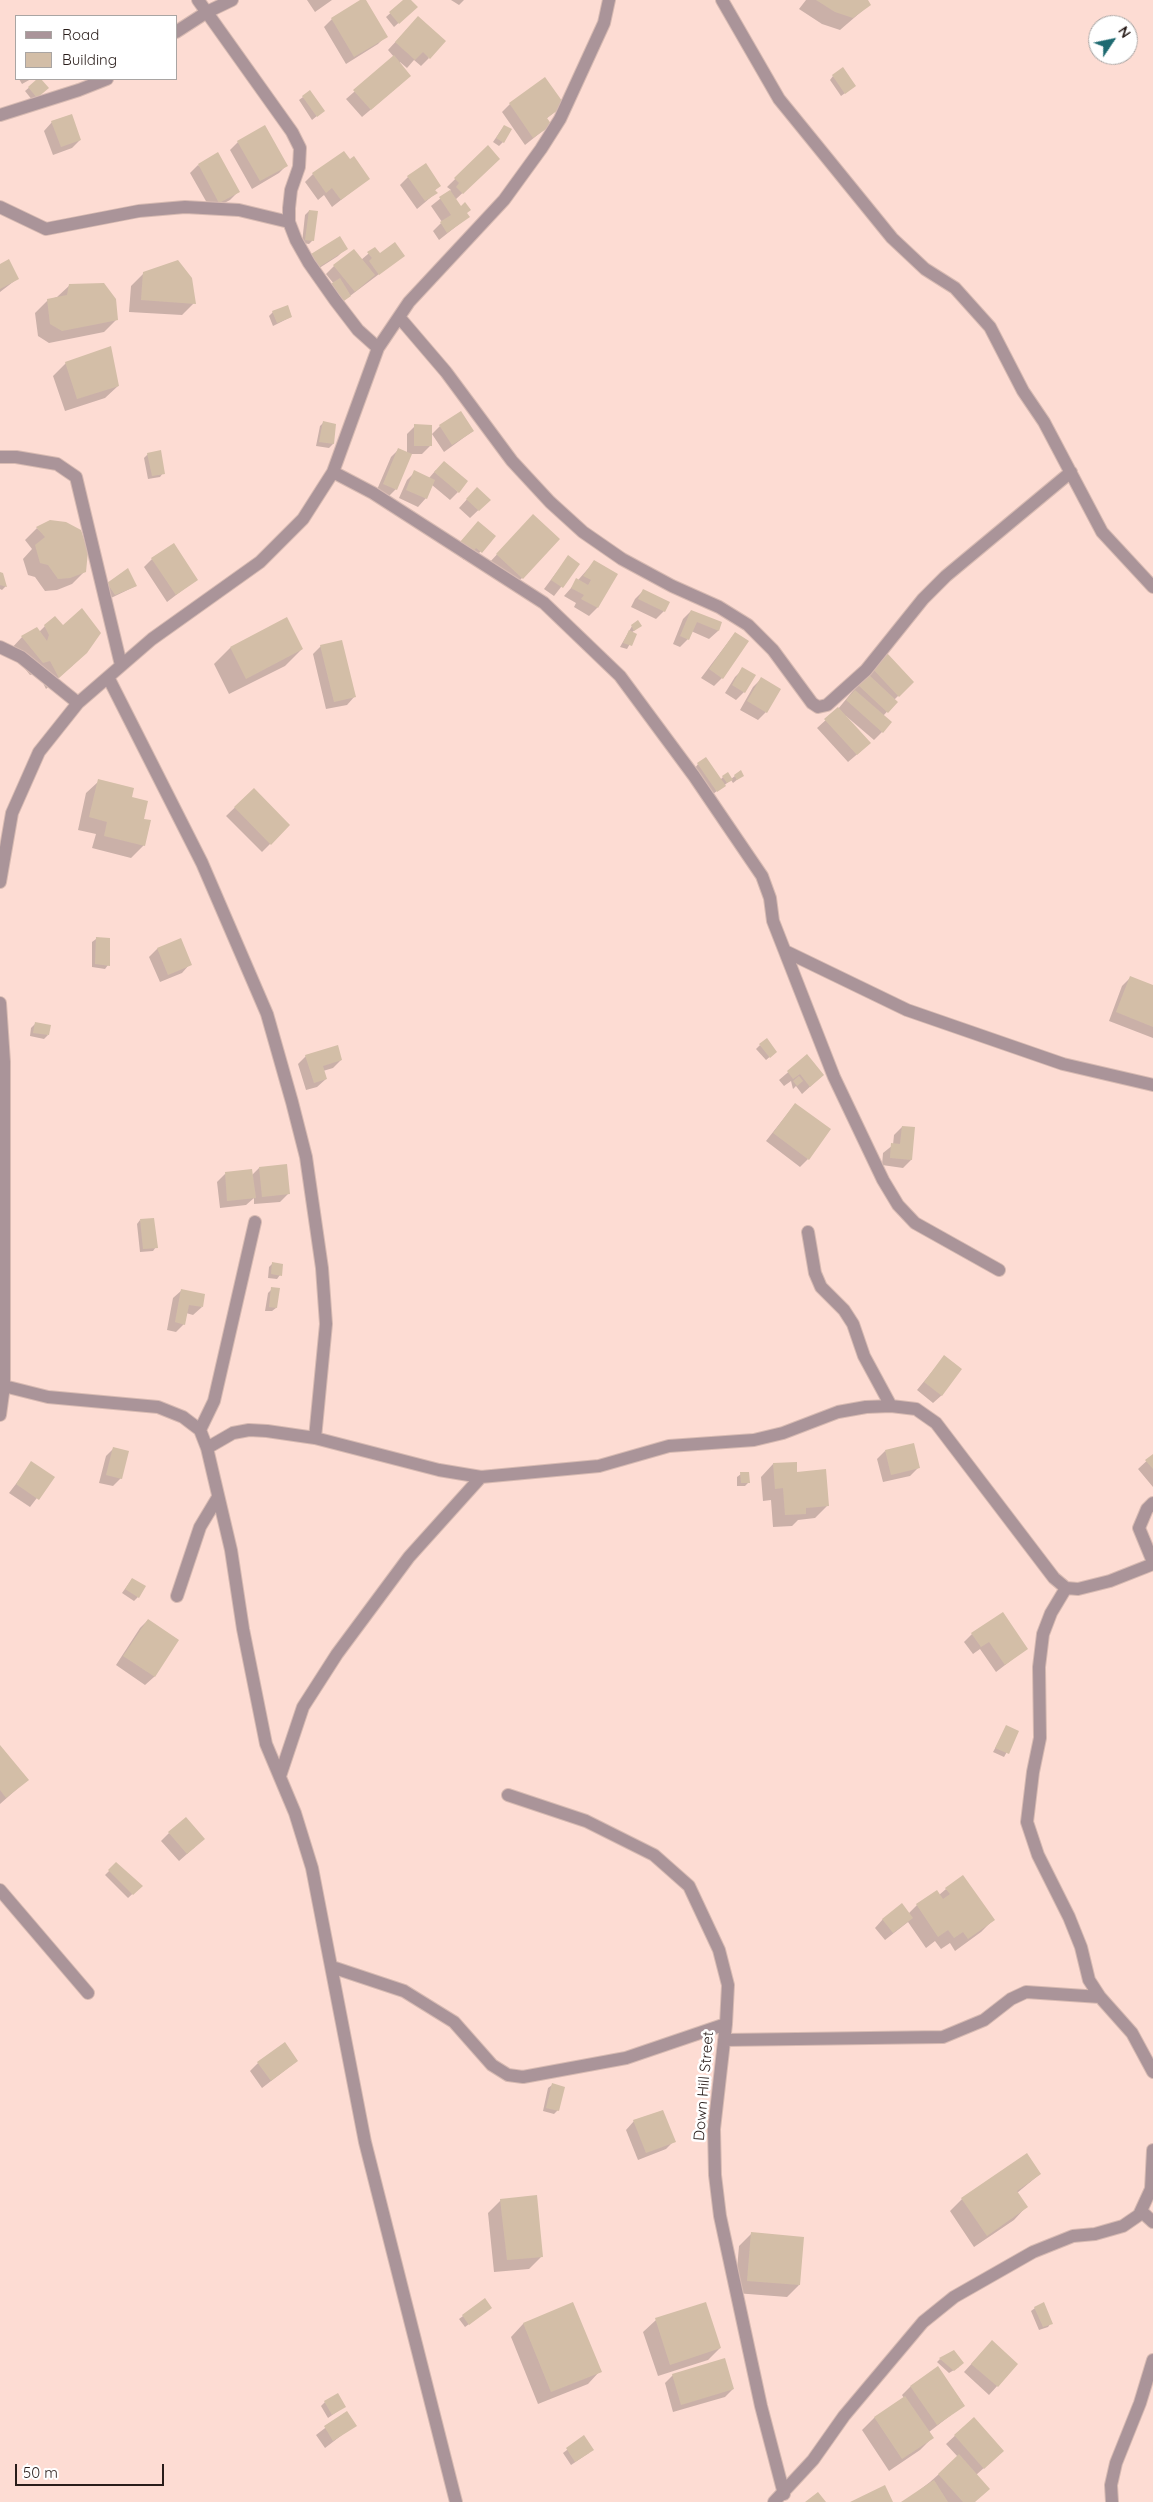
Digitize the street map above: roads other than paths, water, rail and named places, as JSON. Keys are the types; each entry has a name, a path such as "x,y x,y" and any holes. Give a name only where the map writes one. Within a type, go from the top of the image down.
{"street":[{"path":"198,0 292,132 300,148 299,167 291,190 289,222 309,263 358,330 378,348"},
{"path":"178,31 207,12 232,0"},
{"path":"0,882 12,812 39,752 78,703 152,639 260,562 303,519 333,472 378,348 409,302 504,200 541,149 560,119 604,23 609,0"},
{"path":"722,0 779,99 887,231 925,269 955,288 990,327 1023,391 1044,422 1102,532 1153,587"},
{"path":"0,115 104,80"},
{"path":"0,206 46,229 139,210 185,207 239,210 289,222"},
{"path":"399,317 446,372 512,461 550,502 583,532 622,559 672,586 720,607 748,625 773,650 812,703 818,706 827,705 866,670 923,598 946,576 1071,472"},
{"path":"0,457 56,464 76,478 122,665"},
{"path":"333,472 372,493 544,603 620,676 694,776 762,876 770,898 773,921 834,1077 883,1180 898,1205 915,1223 999,1270"},
{"path":"0,647 21,657 78,703"},
{"path":"108,677 206,872 267,1014 289,1093 306,1157 322,1268 326,1324 315,1438"},
{"path":"785,950 907,1010 1063,1064 1153,1085"},
{"path":"0,1003 4,1386 0,1415"},
{"path":"200,1430 214,1401 255,1222"},
{"path":"808,1232 815,1273 821,1287 844,1310 854,1324 864,1356 891,1406"},
{"path":"4,1386 48,1396 158,1407 183,1417 200,1430 207,1448 231,1550 243,1629 266,1744 295,1813 312,1868 365,2142 456,2502"},
{"path":"207,1448 233,1433 249,1430 315,1438 439,1470 481,1477 599,1466 669,1446 754,1440 783,1433 838,1412 866,1407 891,1406 916,1409 936,1423 1054,1578 1066,1588 1078,1590 1110,1581 1153,1563 1140,1528 1147,1509 1153,1503"},
{"path":"280,1776 303,1707 338,1654 409,1557 481,1477"},
{"path":"178,1596 200,1527 218,1497"},
{"path":"1066,1588 1043,1634 1039,1667 1040,1738 1033,1772 1027,1822 1038,1855 1069,1917 1081,1947 1089,1980 1100,1997 1132,2033 1153,2072"},
{"name":"Down Hill Street","path":"508,1795 594,1825 654,1856 689,1886 719,1950 728,1985 726,2024 714,2129 715,2175 720,2216 779,2498"},
{"path":"0,1890 88,1993"},
{"path":"332,1967 404,1991 454,2022 492,2065 508,2075 523,2077 626,2058 726,2024"},
{"path":"724,2040 943,2037 984,2020 1011,1999 1026,1992 1100,1997"},
{"path":"779,2498 813,2460 844,2416 923,2322 954,2297 1032,2252 1073,2236 1095,2234 1123,2226 1141,2211 1151,2189 1153,2150"},
{"path":"1141,2211 1153,2222"},
{"path":"1112,2502 1111,2485 1116,2463 1140,2403 1153,2360"}]}
